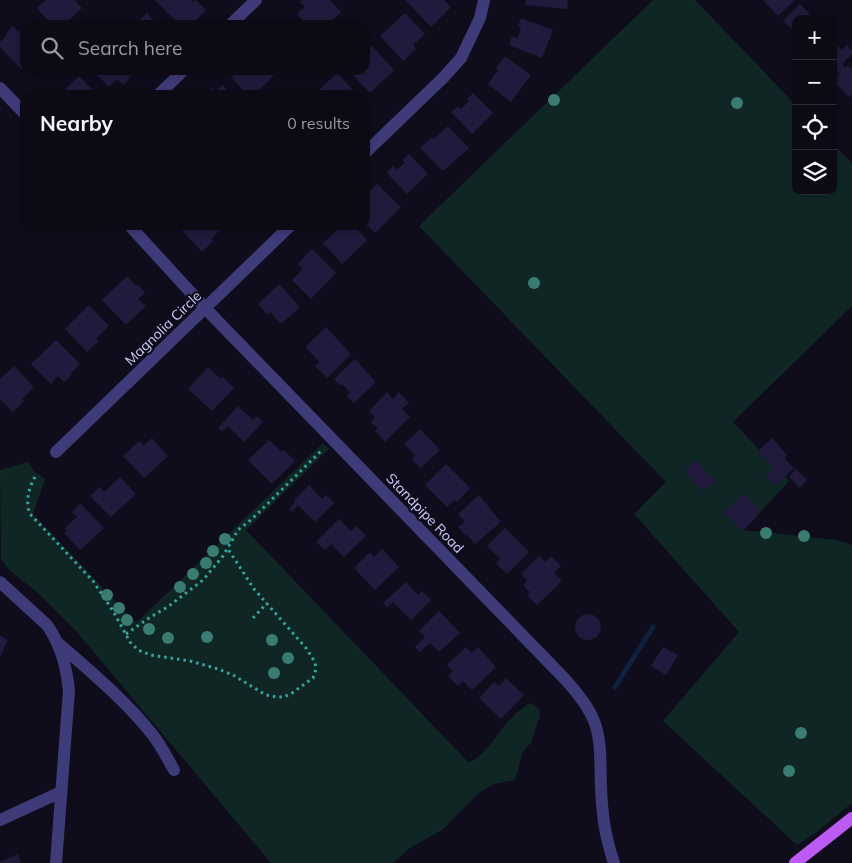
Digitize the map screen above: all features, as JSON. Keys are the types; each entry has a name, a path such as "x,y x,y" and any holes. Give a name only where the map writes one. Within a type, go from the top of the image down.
{"main road":[{"path":"795,863 852,818"}],"street":[{"path":"235,20 256,0"},
{"path":"370,148 443,78 461,58 480,18 484,0"},
{"path":"163,90 179,75"},
{"path":"0,88 20,109"},
{"name":"Standpipe Road","path":"134,230 205,308 562,677 580,698 595,722 598,734 604,824 607,843 614,863"},
{"name":"Magnolia Circle","path":"56,452 286,230"},
{"path":"0,582 6,594 47,625 61,652 66,668 69,690 56,863"},
{"path":"56,642 91,671 126,705 153,735 174,770"},
{"path":"0,820 61,792"}],"path":[{"path":"126,634 169,606 203,580 217,565 238,530 252,519 323,449"},
{"path":"35,476 29,492 28,505 30,514 93,581 134,646 142,652 151,655 190,661 218,668 266,695 281,698 292,693 313,678 316,666 313,657 246,577 228,549"},
{"path":"253,618 267,603"}],"green space":[{"path":"653,0 695,0 792,101 792,195 837,195 837,148 852,163 852,306 733,422 789,481 744,530 836,540 852,546 852,803 818,831 797,845 663,721 739,632 634,514 666,482 419,226"},
{"path":"323,443 329,449 246,530 468,762 483,753 507,723 526,705 530,703 535,705 540,714 533,739 523,752 514,780 494,784 480,792 442,830 410,848 393,863 271,863 76,631 38,593 10,571 1,559 0,470 28,462 34,471 45,479 33,514 136,623"}],"building":[{"path":"46,0 74,0 82,8 69,20 48,20 37,8"},
{"path":"155,0 191,0 193,2 196,0 206,10 196,20 175,20"},
{"path":"303,0 330,0 341,12 332,20 302,20 297,14 305,7 300,2"},
{"path":"407,0 444,0 451,7 431,27"},
{"path":"526,0 568,0 567,9 525,5"},
{"path":"763,0 795,0 778,16"},
{"path":"800,4 810,15 792,15 792,29 783,21"},
{"path":"147,13 153,20 139,20"},
{"path":"405,13 425,34 413,45 416,49 403,61 380,36"},
{"path":"521,18 553,30 542,58 509,45 512,36 517,38 521,28 518,26"},
{"path":"13,26 20,31 20,68 0,47 0,42"},
{"path":"837,45 842,50 847,45 852,54 842,64 845,68 848,65 852,69 852,94 849,97 837,85 837,77 840,74 837,71"},
{"path":"372,46 394,70 370,93 370,90 367,90 353,75 370,75 370,48"},
{"path":"505,56 531,75 511,102 488,84"},
{"path":"97,75 131,75 123,85 117,79 109,87"},
{"path":"233,75 274,75 259,90 243,90 231,77"},
{"path":"335,75 339,75 353,90 319,90"},
{"path":"79,76 93,90 64,90"},
{"path":"223,85 228,90 217,90"},
{"path":"473,93 493,113 472,134 451,112 458,106 461,109 469,101 467,99"},
{"path":"448,126 469,148 443,171 420,148 432,137 434,139"},
{"path":"409,154 428,174 407,194 387,173 393,166 397,170 405,162 403,160"},
{"path":"377,184 401,207 375,233 370,228 370,191"},
{"path":"182,230 220,230 211,239 213,241 202,252"},
{"path":"358,230 367,240 342,264 323,243 336,231"},
{"path":"312,249 336,273 311,299 292,280 303,269 298,264"},
{"path":"127,276 145,293 138,299 146,306 126,325 102,300"},
{"path":"279,284 300,307 281,324 270,312 268,315 258,304"},
{"path":"89,305 109,326 96,339 99,341 87,352 65,329"},
{"path":"326,327 351,354 327,378 315,366 320,362 305,347"},
{"path":"56,340 80,364 64,382 58,376 51,384 31,364"},
{"path":"355,359 376,382 354,403 347,396 350,392 342,384 340,386 334,379"},
{"path":"14,366 34,387 13,412 0,399 0,379"},
{"path":"208,367 221,379 223,377 234,388 212,411 188,389"},
{"path":"387,392 393,399 399,392 409,403 402,409 410,417 385,442 375,431 378,429 371,422 375,417 369,411"},
{"path":"238,406 253,420 257,416 263,422 244,442 228,426 222,432 218,428"},
{"path":"420,429 440,450 421,468 412,459 415,455 404,444"},
{"path":"152,438 168,456 144,478 123,456 139,441 144,445"},
{"path":"772,438 787,455 784,458 794,468 775,486 765,475 773,467 758,451"},
{"path":"269,440 282,452 284,450 295,461 272,484 248,460"},
{"path":"696,460 715,481 703,492 684,471"},
{"path":"446,464 470,488 457,502 454,500 447,507 425,485"},
{"path":"796,469 807,480 800,488 789,477"},
{"path":"120,477 136,494 111,517 90,496 100,487 104,492"},
{"path":"309,485 322,499 326,495 334,503 315,522 298,505 292,512 289,509 295,502 294,500"},
{"path":"744,494 760,510 754,516 756,518 742,531 724,513"},
{"path":"479,495 501,522 475,544 458,527 465,522 458,514"},
{"path":"80,503 104,528 80,550 64,533 67,531 65,528 77,517 72,512"},
{"path":"339,519 351,531 357,526 366,536 344,557 331,544 325,550 316,542"},
{"path":"505,528 529,552 507,574 496,563 500,559 487,546"},
{"path":"382,549 399,567 375,590 354,568 370,552 374,557"},
{"path":"539,556 545,562 551,556 561,566 554,573 562,581 537,605 527,595 530,592 523,586 527,581 521,574"},
{"path":"406,582 418,595 422,591 431,600 411,620 393,602 387,608 383,603"},
{"path":"439,611 460,633 439,652 430,643 420,652 415,647 425,637 419,631"},
{"path":"588,614 597,618 601,627 597,636 588,640 579,636 575,627 579,618"},
{"path":"0,636 8,640 0,657"},
{"path":"466,647 472,653 478,647 496,667 472,690 463,681 458,686 448,676 453,671 447,665"},
{"path":"663,647 678,655 666,675 651,666"},
{"path":"506,678 524,695 501,719 479,698 494,682 499,686"},
{"path":"18,854 21,863 0,863 0,862"}],"waterway":[{"path":"615,687 653,627"}]}
